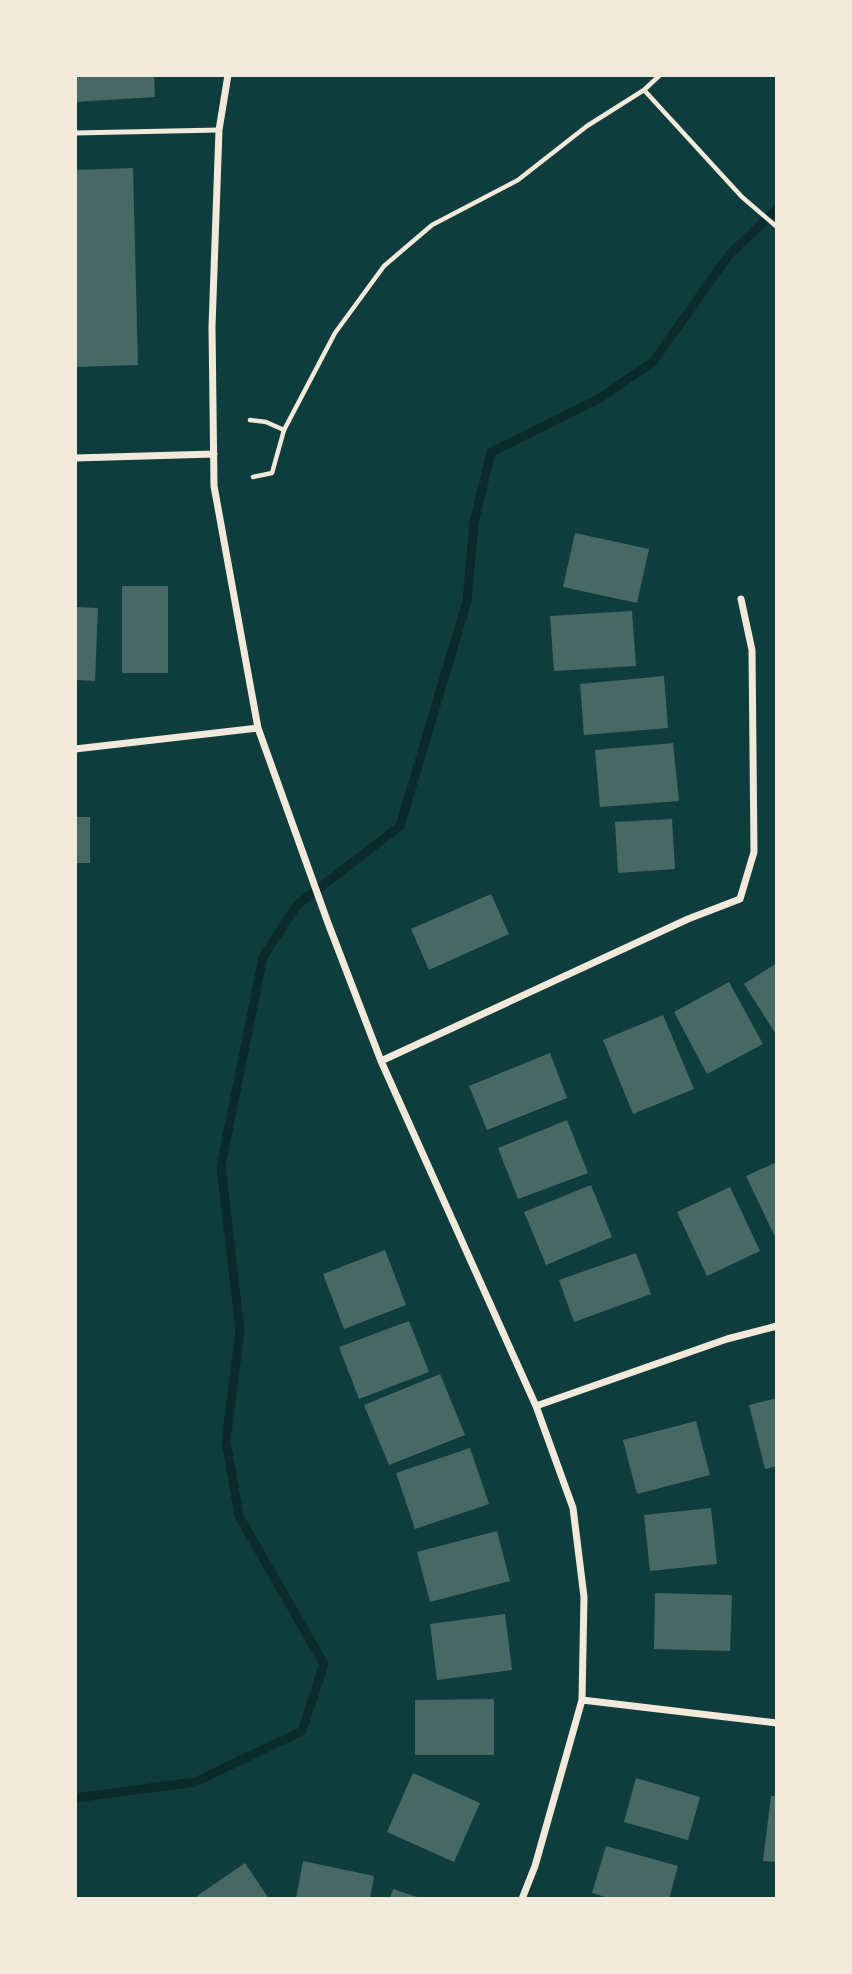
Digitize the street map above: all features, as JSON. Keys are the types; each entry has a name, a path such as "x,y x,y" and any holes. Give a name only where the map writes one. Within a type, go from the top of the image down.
{"street":[{"path":"228,75 219,130 212,327 214,486 258,729 328,923 382,1061 536,1406 573,1508 584,1597 582,1700 535,1866 523,1899"},
{"path":"75,458 214,454"},
{"path":"382,1061 688,919 740,899 754,852 752,650 741,599"},
{"path":"75,749 258,729"},
{"path":"536,1406 727,1339 777,1326"},
{"path":"582,1700 777,1723"}],"lane":[{"path":"75,133 219,130"}],"path":[{"path":"253,477 272,473 284,430 335,333 384,266 432,225 519,180 587,126 644,90 660,75"},
{"path":"644,90 742,198 777,227"},
{"path":"250,420 266,422 284,430"}],"building":[{"path":"75,75 154,75 155,97 75,102"},
{"path":"133,168 138,365 75,367 75,170"},
{"path":"575,533 649,549 637,603 563,587"},
{"path":"122,586 168,586 168,673 122,673"},
{"path":"75,607 98,608 95,681 75,680"},
{"path":"632,611 636,666 554,671 550,616"},
{"path":"664,676 668,728 584,735 580,684"},
{"path":"673,743 679,801 600,807 595,750"},
{"path":"75,817 90,817 90,863 75,863"},
{"path":"672,819 675,869 618,873 615,822"},
{"path":"491,894 509,934 429,970 411,929"},
{"path":"777,963 777,1036 744,984"},
{"path":"729,982 763,1044 707,1074 674,1012"},
{"path":"663,1015 694,1089 633,1114 603,1040"},
{"path":"550,1053 567,1098 487,1130 469,1086"},
{"path":"567,1120 588,1173 518,1199 498,1148"},
{"path":"777,1162 777,1241 746,1176"},
{"path":"591,1185 612,1237 546,1265 524,1212"},
{"path":"730,1187 760,1251 707,1276 677,1212"},
{"path":"385,1250 406,1305 344,1329 323,1274"},
{"path":"636,1253 651,1294 574,1322 559,1280"},
{"path":"409,1321 429,1372 359,1399 339,1347"},
{"path":"440,1374 465,1435 389,1465 364,1405"},
{"path":"777,1398 777,1466 765,1469 749,1405"},
{"path":"696,1421 710,1475 637,1494 623,1440"},
{"path":"470,1448 489,1504 415,1529 396,1473"},
{"path":"711,1508 717,1564 650,1571 644,1515"},
{"path":"497,1531 510,1581 430,1602 417,1552"},
{"path":"655,1593 732,1595 730,1651 654,1649"},
{"path":"505,1614 512,1670 437,1680 430,1624"},
{"path":"494,1699 494,1755 415,1755 415,1700"},
{"path":"413,1773 480,1803 454,1862 387,1832"},
{"path":"636,1778 700,1797 688,1840 624,1822"},
{"path":"771,1796 777,1796 777,1862 763,1861"},
{"path":"606,1846 678,1866 669,1899 612,1899 592,1893"},
{"path":"303,1861 374,1876 370,1899 296,1899"},
{"path":"245,1863 269,1899 198,1899 197,1896"},
{"path":"393,1889 420,1898 420,1899 390,1899"}],"waterway":[{"path":"75,1798 195,1782 302,1731 324,1664 239,1516 226,1441 240,1331 221,1166 263,957 297,905 400,826 467,601 474,523 491,452 597,400 653,362 729,255 777,209"}]}
